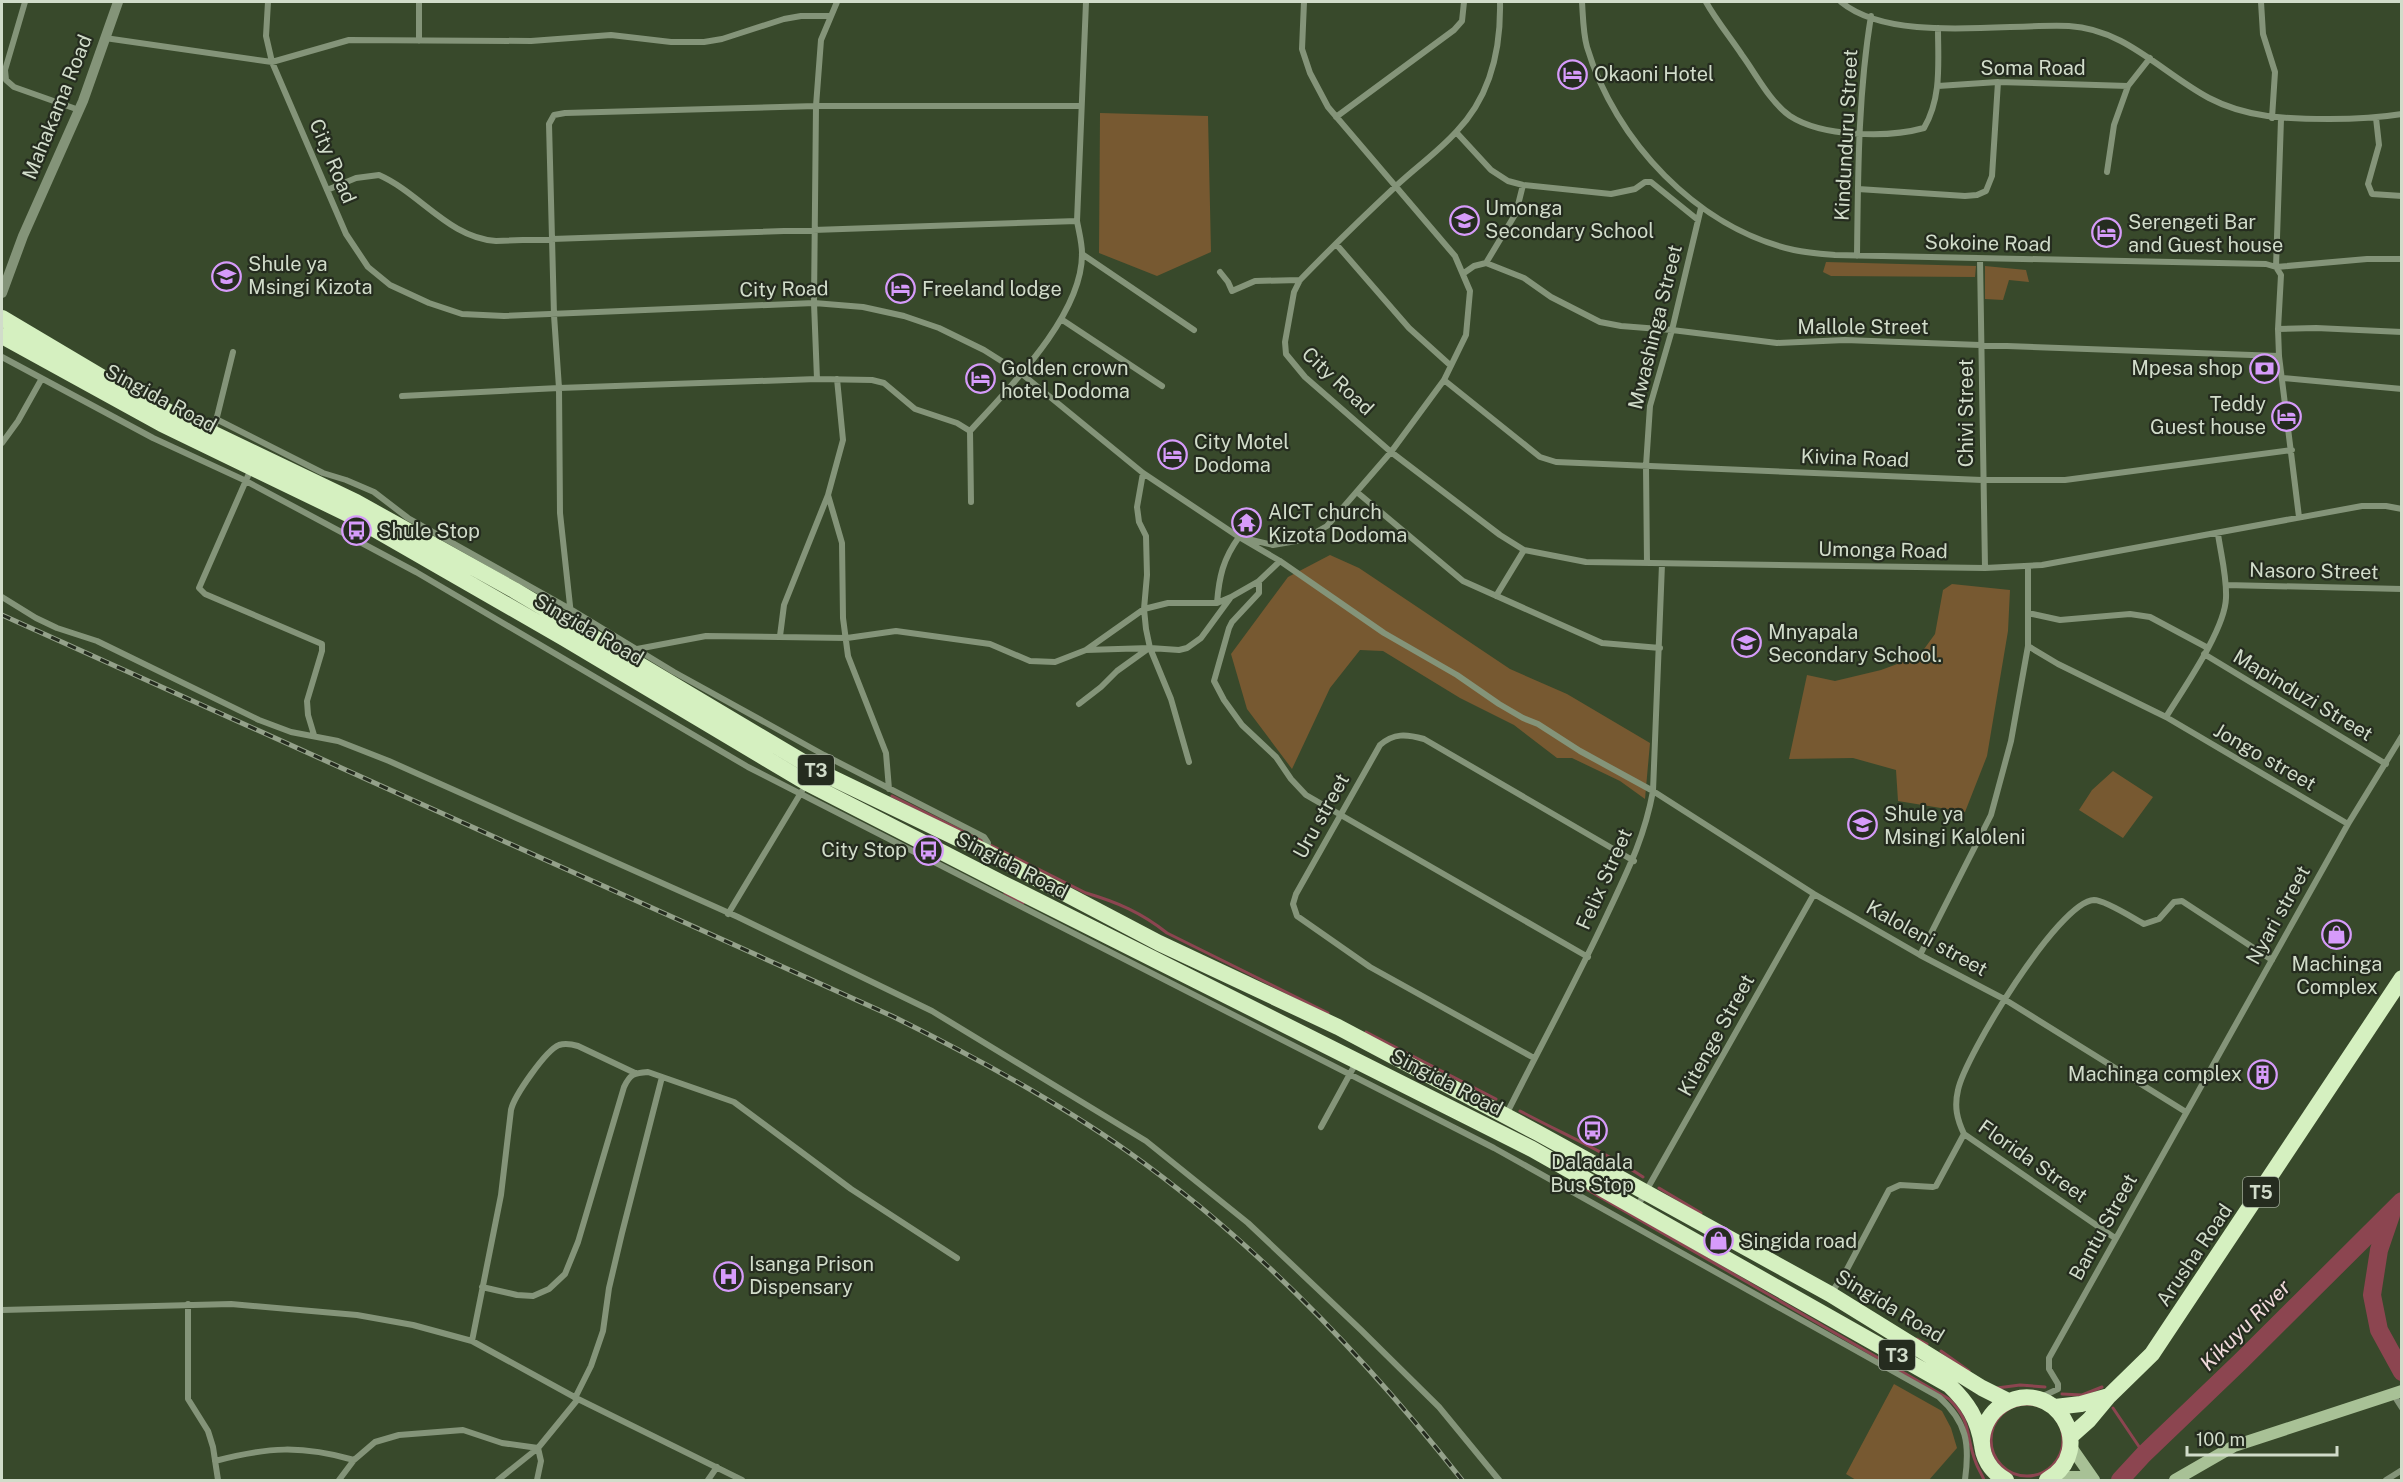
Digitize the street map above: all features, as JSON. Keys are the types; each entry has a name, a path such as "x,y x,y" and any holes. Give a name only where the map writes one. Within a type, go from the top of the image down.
{"highway":[{"name":"Singida Road","path":"2,318 60,361 248,474 350,515 570,624 804,788 1004,884 1354,1067 1532,1149 1949,1385 1972,1410 1979,1426 1990,1474"},
{"name":"Singida Road","path":"2,336 215,427 356,502 570,624 820,772 986,852 1159,943 1338,1028 1505,1116 1830,1294 1982,1388 2008,1401"},
{"name":"Arusha Road","path":"2109,1395 2138,1370 2166,1335 2402,978"},
{"name":"T5","path":"2055,1407 2081,1404 2109,1395"},
{"name":"T5","path":"2050,1479 2062,1469 2071,1441 2109,1395"},
{"path":"1982,1445 1985,1424 1991,1415 2008,1401 2017,1398 2037,1398 2055,1407 2068,1425 2071,1441"},
{"path":"1990,1474 2006,1480"}],"main road":[{"path":"2175,1480 2242,1443 2397,1393"},
{"path":"2071,1441 2093,1479"},
{"path":"2050,1479 2093,1479"}],"street":[{"path":"25,2 5,70 6,80 14,87 79,110"},
{"name":"Mahakama Road","path":"2,293 23,236 79,110 118,2"},
{"name":"City Road","path":"268,2 266,36 272,62 327,190 346,234 368,267 390,285 429,303 462,314 554,315 814,303 863,307 904,316 939,328 984,350 1022,374 1143,473 1239,537 1273,545 1302,540 1327,526 1358,493 1391,452 1444,380 1466,335 1470,291 1455,256 1336,117 1320,93 1302,50 1304,2"},
{"path":"419,2 419,41"},
{"path":"817,379 814,303 816,106 820,46 837,2"},
{"path":"971,502 970,431 1022,374 1061,319 1078,279 1082,254 1077,221 1086,2"},
{"path":"1336,117 1454,30 1462,21 1464,2"},
{"path":"1396,185 1456,132 1475,110 1490,81 1500,39 1500,2"},
{"name":"Sokoine Road","path":"1582,2 1587,46 1606,95 1627,132 1659,170 1701,208 1751,235 1794,250 1857,256 2266,264 2276,267 2367,259 2402,259"},
{"path":"1706,2 1771,97 1789,115 1812,126 1860,134 1908,132 1924,128 1932,114 1938,86 1938,28"},
{"path":"1841,2 1871,16 1899,24 1938,28 2070,26 2104,33 2150,58 2215,101 2231,108 2272,118 2376,118 2402,114"},
{"path":"2261,2 2264,34 2275,72 2272,118"},
{"path":"105,38 272,62 341,41 531,41 611,35 672,42 704,42 722,39 784,19 801,16 830,16"},
{"name":"Kindunduru Street","path":"1857,256 1860,134 1866,50 1871,16"},
{"path":"2107,172 2114,125 2128,86 2150,58"},
{"path":"1858,189 1965,196 1977,195 1986,191 1992,176 1998,82"},
{"name":"Soma Road","path":"1938,86 1998,82 2128,86"},
{"path":"986,852 988,843 984,837 814,750 636,649 570,624 560,513 559,388 554,315 549,124 554,116 565,113 816,106 1080,106"},
{"path":"2376,118 2379,145 2368,190 2372,194 2402,196"},
{"path":"2282,119 2276,267 2281,275 2278,328 2299,517"},
{"path":"1456,132 1491,170 1508,181 1522,185 1611,194 1635,189 1645,182 1651,182 1698,220"},
{"path":"327,190 356,178 379,175 473,238 496,241 1077,221"},
{"name":"City Road","path":"1391,452 1305,377 1286,354 1285,342 1294,292 1300,280 1396,185"},
{"path":"1464,273 1474,266 1486,263 1516,213 1522,185"},
{"name":"Mwashinga Street","path":"1647,562 1646,466 1650,406 1672,330 1701,208"},
{"path":"1336,244 1409,328 1450,365"},
{"path":"1082,254 1194,330"},
{"name":"Chivi Street","path":"1980,259 1985,568"},
{"name":"Mallole Street","path":"1486,263 1524,278 1551,297 1600,322 1621,326 1777,343 1845,340 2280,356"},
{"path":"1220,272 1232,291 1255,281 1300,280"},
{"path":"1061,319 1162,386"},
{"path":"2278,328 2402,332"},
{"path":"215,427 233,352"},
{"path":"2,357 41,380 171,447 248,474 748,768 804,788 728,914"},
{"path":"2283,378 2402,389"},
{"path":"402,396 817,379 872,380 884,383 915,409 957,423 970,431"},
{"path":"780,636 784,605 828,495 843,440 837,379"},
{"path":"2,443 18,421 41,380"},
{"name":"Kivina Road","path":"1444,380 1540,457 1556,462 1982,480 2065,480 2292,450"},
{"name":"Umonga Road","path":"1391,452 1500,535 1524,550 1586,562 1985,568 2028,566 2218,534 2362,506 2402,508"},
{"path":"1143,473 1137,507 1139,522 1146,536 1147,575 1144,609 1150,648 1171,699 1189,762"},
{"path":"248,474 199,584 199,590 322,644 307,701 308,715 314,735"},
{"path":"1358,493 1463,581 1602,643 1660,648"},
{"path":"828,495 842,543 842,607 848,656 886,753 889,789"},
{"path":"2166,717 2206,651 2225,610 2226,585 2218,534"},
{"path":"1217,603 1223,563 1239,537"},
{"name":"Kaloleni street","path":"1239,537 1280,561 1410,649 1457,675 1523,718 1538,724 1580,751 1653,791 1814,894 1920,956 2004,999 2186,1112"},
{"path":"1496,596 1524,550"},
{"path":"636,649 705,636 847,638 896,631 925,633 990,644 1030,661 1055,662 1086,650 1144,609 1168,603 1217,603 1258,581 1280,561"},
{"name":"Felix Street","path":"1505,1116 1588,957 1634,861 1647,823 1653,791 1662,564"},
{"path":"1920,956 1991,815 2011,741 2028,646 2028,566"},
{"path":"1258,581 1259,593 1228,628 1214,681 1242,725 1276,757 1291,779 1306,795 1588,957"},
{"name":"Nasoro Street","path":"2226,585 2402,589"},
{"path":"2,597 36,618 98,641 259,720 291,732 338,741 389,761 728,914 932,1011 1146,1141 1248,1223 1439,1407 1499,1480"},
{"path":"1086,650 1150,648 1179,650 1192,645 1204,634 1230,597"},
{"name":"Mapinduzi Street","path":"2028,613 2060,620 2130,614 2150,617 2386,764"},
{"name":"Jongo street","path":"2028,646 2058,664 2166,717 2348,824"},
{"path":"1079,704 1117,671 1150,648"},
{"name":"Uru street","path":"1534,1058 1370,967 1297,916 1293,904 1296,894 1380,745 1393,737 1406,734 1424,739 1634,861"},
{"name":"Nyari street","path":"2186,1112 2348,824 2402,736"},
{"name":"Kitenge Street","path":"1637,1208 1814,894"},
{"name":"Florida Street","path":"2115,1238 1964,1134 1956,1116 1958,1089 2004,999 2052,933 2078,908 2091,900 2101,901 2144,924 2159,920 2174,902 2182,901 2272,960"},
{"path":"472,1341 501,1195 512,1104 546,1055 558,1045 568,1043 578,1046 635,1073"},
{"path":"1321,1127 1354,1067 1939,1397 1954,1411 1967,1440 1965,1480"},
{"path":"482,1287 533,1296 549,1289 565,1274 578,1242 624,1087 629,1076 648,1072 734,1102 851,1189 957,1258"},
{"path":"498,1480 538,1448 577,1399 591,1366 603,1331 609,1288 662,1077"},
{"name":"Bantu Street","path":"2037,1398 2058,1389 2058,1384 2049,1369 2049,1358 2186,1112"},
{"path":"1830,1294 1845,1273 1889,1190 1900,1185 1936,1186 1964,1134"},
{"path":"188,1304 188,1399 208,1431 218,1480"},
{"path":"2,1310 231,1304 357,1315 413,1324 472,1341 577,1399 742,1480"},
{"path":"2397,1393 2402,1408"},
{"path":"339,1480 354,1460 375,1442 386,1437 452,1429 477,1432 502,1443 538,1448"},
{"path":"215,1461 292,1448 330,1453 354,1460"},
{"path":"537,1480 541,1461 538,1448"},
{"path":"708,1480 717,1467"},
{"path":"2386,1480 2402,1470"}],"shaded area":[{"path":"1100,113 1208,116 1211,252 1157,276 1099,253"},
{"path":"1826,262 1976,266 1975,277 1831,276 1823,272"},
{"path":"1985,266 2026,270 2029,282 2009,280 2003,300 1985,299"},
{"path":"1330,555 1359,568 1510,669 1567,694 1650,743 1645,799 1620,781 1572,758 1557,758 1514,725 1460,698 1383,651 1360,650 1330,688 1292,769 1247,709 1231,654 1288,577"},
{"path":"1952,584 2010,590 2008,631 1987,756 1965,812 1898,801 1896,770 1853,758 1789,759 1807,675 1835,681 1881,670 1919,656 1935,634 1943,590"},
{"path":"2113,771 2153,797 2123,838 2079,810 2092,790"},
{"path":"1894,1384 1942,1411 1951,1428 1957,1448 1929,1480 1856,1480 1846,1474"}],"waterway":[{"path":"892,796 1086,893 1129,909 1167,933 1328,1013"},
{"path":"1005,893 1023,903"},
{"path":"1366,1032 1496,1099"},
{"path":"1520,1111 1598,1150 1643,1177"},
{"path":"1576,1183 1949,1399 1962,1415 1977,1465 1984,1480"},
{"path":"1659,1188 1701,1213"},
{"name":"Kikuyu River","path":"2120,1480 2402,1201"},
{"path":"2391,1215 2379,1250 2372,1295 2379,1330 2402,1372"},
{"path":"1917,1339 1927,1344"},
{"path":"1941,1351 1969,1371"},
{"path":"1997,1388 2020,1385 2045,1387"},
{"path":"2062,1394 2082,1395 2102,1387"},
{"path":"2034,1404 2053,1414 2061,1426 2063,1440 2061,1454 2053,1466 2041,1474 2020,1476 2001,1466 1993,1454 1991,1433 2001,1414 2013,1406 2034,1404"},
{"path":"2113,1408 2144,1454"}],"railway":[{"path":"2,615 892,1016 1041,1096 1099,1132 1174,1186 1264,1263 1347,1346 1425,1434 1462,1480"}],"place":[{"name":"Okaoni Hotel","path":"1573,74"},
{"name":"Umonga Secondary School","path":"1464,220"},
{"name":"Serengeti Bar and Guest house","path":"2107,233"},
{"name":"Shule ya Msingi Kizota","path":"227,276"},
{"name":"Freeland lodge","path":"901,289"},
{"name":"Mpesa shop","path":"2264,368"},
{"name":"Golden crown hotel Dodoma","path":"980,379"},
{"name":"Teddy Guest house","path":"2287,416"},
{"name":"City Motel Dodoma","path":"1173,454"},
{"name":"AICT church Kizota Dodoma","path":"1247,523"},
{"name":"Shule Stop","path":"357,531"},
{"name":"Mnyapala Secondary School.","path":"1747,643"},
{"name":"Shule ya Msingi Kaloleni","path":"1863,825"},
{"name":"City Stop","path":"928,850"},
{"name":"Machinga Complex","path":"2337,934"},
{"name":"Machinga complex","path":"2263,1074"},
{"name":"Daladala Bus Stop","path":"1592,1131"},
{"name":"Singida road","path":"1719,1241"},
{"name":"Isanga Prison Dispensary","path":"728,1276"}]}
